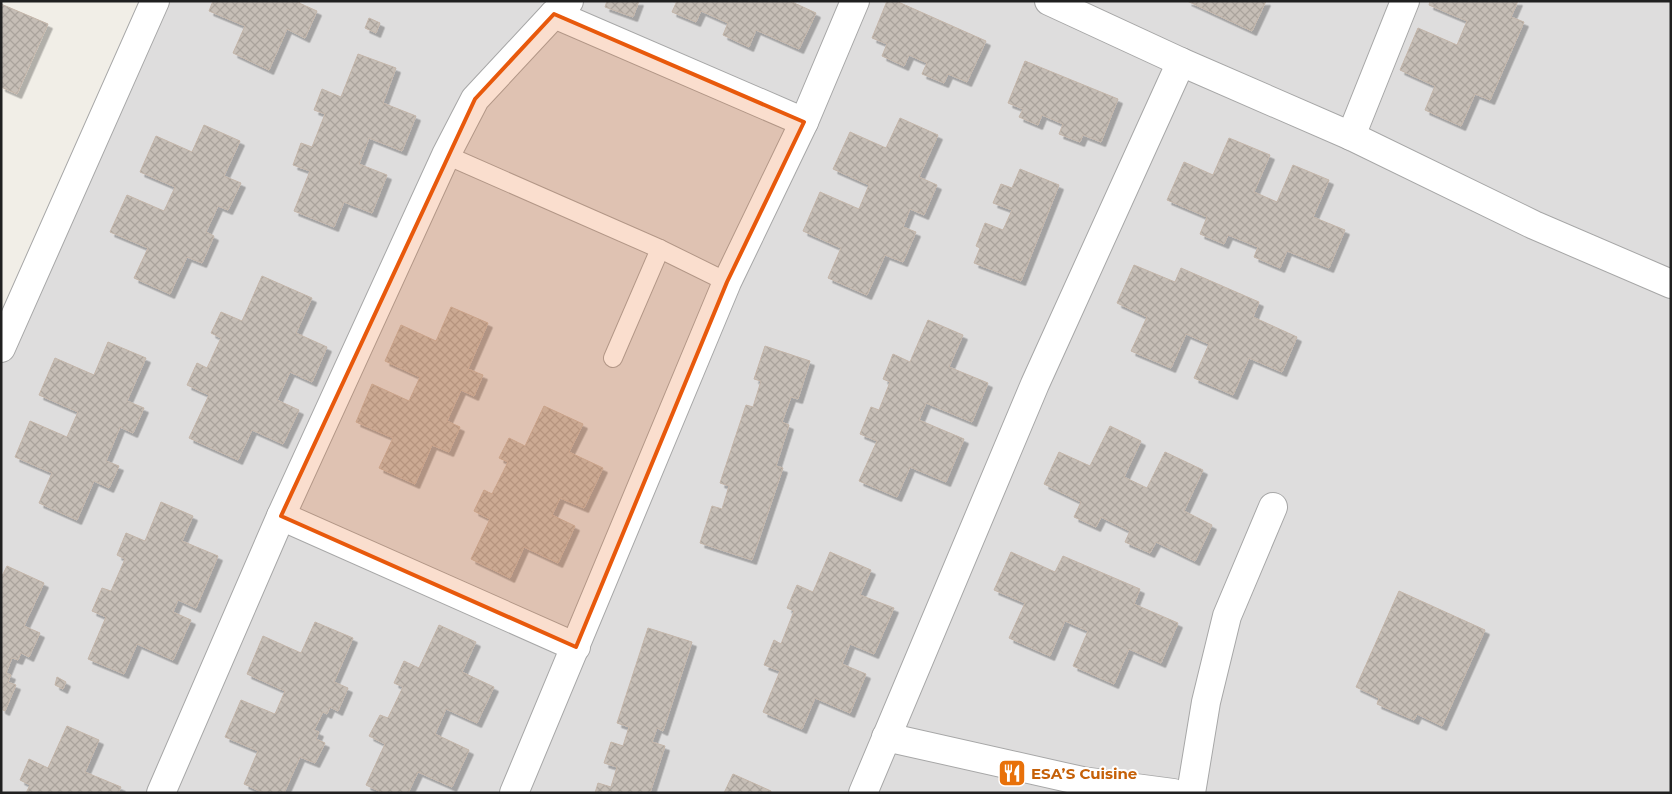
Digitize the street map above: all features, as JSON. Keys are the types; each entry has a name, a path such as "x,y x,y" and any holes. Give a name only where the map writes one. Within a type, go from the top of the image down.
{"street":[{"path":"1,348 155,1"},
{"path":"514,793 727,282 804,122 855,1"},
{"path":"1049,1 1180,62 1351,136 1534,225 1671,284"},
{"path":"1351,136 1405,1"},
{"path":"161,793 281,516 446,155 475,99 562,7 804,122"},
{"path":"863,793 1035,384 1180,62"},
{"path":"1191,793 1206,702 1227,616 1273,506"},
{"path":"281,516 576,647"},
{"path":"886,737 1082,781 1173,793"}],"lane":[{"path":"446,155 660,249 727,282"},
{"path":"613,358 660,249"}],"highlighted area":[{"path":"554,14 804,122 727,282 576,647 281,516 475,99"}],"shaded area":[{"path":"146,1 1671,1 1671,793 1,793 1,332"}],"building":[{"path":"213,1 300,1 299,3 317,11 305,38 287,29 269,70 233,53 245,26 209,11"},
{"path":"607,1 639,1 633,17 605,7"},
{"path":"677,1 790,1 816,13 799,49 756,30 749,47 723,35 728,23 701,11 696,22 672,12"},
{"path":"887,1 896,1 986,41 967,82 948,74 944,83 922,74 927,63 909,55 904,66 882,56 887,44 872,38"},
{"path":"1187,1 1266,1 1252,31"},
{"path":"1430,1 1518,1 1511,17 1524,22 1490,100 1475,94 1461,126 1425,110 1435,86 1400,70 1418,28 1457,45 1467,21 1429,5"},
{"path":"1,4 48,24 17,94 1,87"},
{"path":"369,18 380,23 376,33 365,28"},
{"path":"358,54 396,68 383,103 416,116 402,151 369,138 359,164 387,175 372,213 344,202 334,227 294,211 310,171 293,165 301,143 312,147 325,114 314,110 322,89 341,97"},
{"path":"1025,61 1118,99 1101,142 1083,135 1080,142 1059,134 1063,124 1042,115 1038,125 1019,117 1023,109 1008,103"},
{"path":"900,118 938,135 919,177 937,185 924,215 910,209 903,227 916,232 903,262 885,255 867,295 828,278 841,248 803,231 820,192 859,209 869,185 833,169 850,132 886,148"},
{"path":"204,125 240,141 224,176 241,183 228,210 218,206 206,232 214,236 202,263 187,257 170,294 134,278 148,248 110,232 127,195 164,211 175,187 140,172 156,136 192,152"},
{"path":"1229,138 1270,155 1254,192 1277,202 1293,165 1329,180 1313,217 1345,230 1329,268 1287,251 1280,268 1254,257 1258,247 1228,235 1224,244 1200,234 1207,217 1167,200 1184,162 1213,175"},
{"path":"1020,169 1059,185 1021,281 974,263 980,248 976,246 985,223 1003,230 1012,210 993,203 1001,184 1012,188"},
{"path":"1134,265 1175,282 1181,268 1259,302 1253,317 1297,337 1282,372 1249,358 1233,395 1194,378 1209,344 1186,334 1171,368 1131,351 1147,317 1117,303"},
{"path":"262,276 312,298 296,333 327,347 312,382 290,372 277,400 299,410 283,444 252,430 238,460 189,438 209,395 187,385 197,363 207,368 221,338 211,333 221,312 242,321"},
{"path":"451,307 488,323 468,369 483,375 474,396 461,390 447,421 460,427 449,452 432,445 415,484 379,468 393,438 356,422 372,384 409,401 420,377 385,361 401,325 436,341"},
{"path":"928,320 963,335 949,367 988,383 972,422 926,403 919,420 964,439 946,482 910,467 897,497 859,481 877,441 860,434 871,407 879,410 890,382 883,379 893,354 910,362"},
{"path":"108,342 146,358 127,401 144,408 133,433 120,427 106,461 119,466 109,488 94,481 77,520 39,503 52,473 15,457 30,421 67,437 78,412 39,395 55,358 94,375"},
{"path":"765,346 810,361 798,399 791,397 782,422 789,425 776,466 783,468 752,560 700,543 712,506 722,509 729,486 720,483 746,405 753,407 761,381 754,379"},
{"path":"544,406 583,424 569,452 603,468 584,508 560,498 552,515 575,526 558,563 524,547 510,578 471,559 490,519 474,511 484,490 492,494 508,462 499,458 509,438 525,446"},
{"path":"1110,426 1141,441 1124,477 1147,488 1165,452 1203,470 1184,511 1212,525 1195,561 1156,542 1150,553 1125,542 1130,531 1101,517 1096,527 1074,517 1081,502 1044,484 1059,452 1090,466"},
{"path":"161,502 193,516 182,541 218,556 196,608 178,600 173,612 191,620 173,660 137,644 124,674 88,659 106,617 92,611 102,588 111,591 125,559 117,555 126,533 145,541"},
{"path":"830,552 871,570 860,595 894,608 874,654 850,644 842,664 866,674 850,713 815,698 802,729 763,712 780,671 764,665 774,640 781,644 794,611 787,608 797,585 813,592"},
{"path":"1011,552 1055,572 1063,556 1140,589 1134,604 1178,623 1161,663 1129,649 1114,684 1073,666 1088,631 1065,621 1050,656 1009,638 1025,603 994,590"},
{"path":"7,566 44,583 24,626 40,633 29,657 21,653 18,660 12,658 6,673 11,675 8,682 16,685 5,711 1,709 1,578"},
{"path":"1399,591 1485,630 1442,726 1417,714 1414,720 1377,704 1379,698 1356,687"},
{"path":"315,622 353,638 334,682 348,688 338,711 330,707 327,714 323,712 314,730 319,732 316,739 325,743 315,763 300,757 284,793 264,793 244,784 258,751 225,737 241,700 275,714 285,691 247,674 263,636 301,653"},
{"path":"439,625 476,642 462,672 494,687 477,723 446,709 435,734 469,750 452,787 418,772 408,793 383,793 366,785 385,744 369,736 380,715 388,718 403,687 394,683 404,661 419,668"},
{"path":"648,628 692,642 663,731 657,728 652,742 665,746 650,793 595,793 598,783 611,787 617,767 604,763 611,742 623,746 629,727 617,723"},
{"path":"57,677 66,682 63,689 55,685"},
{"path":"67,726 99,740 85,772 121,787 118,793 26,793 30,785 20,780 29,759 48,768"},
{"path":"733,774 771,791 771,793 724,793"}],"place":[{"name":"ESA’S Cuisine","path":"1012,773"}]}
